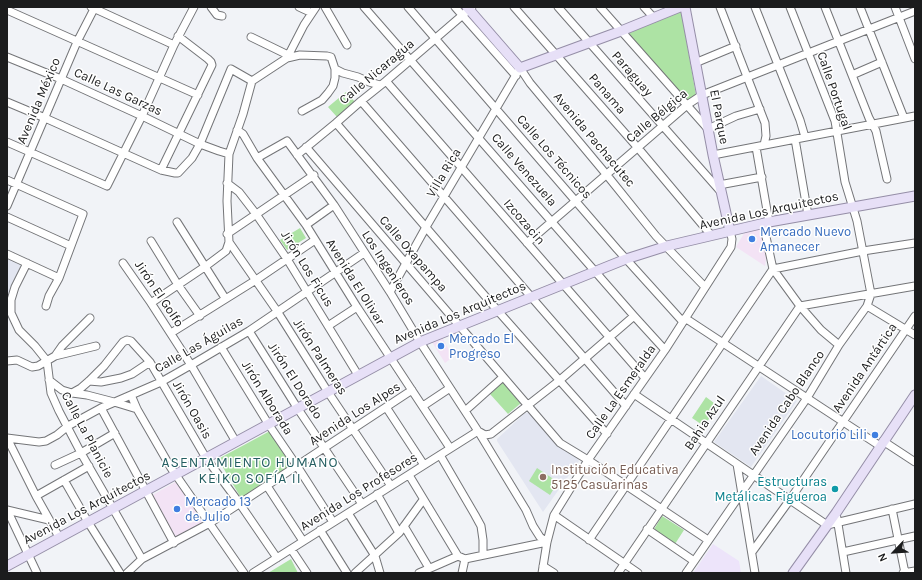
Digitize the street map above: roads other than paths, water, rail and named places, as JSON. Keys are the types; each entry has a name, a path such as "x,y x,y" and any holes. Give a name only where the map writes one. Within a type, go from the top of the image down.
{"main road":[{"path":"518,72 557,55 680,7"},
{"name":"El Parque","path":"684,7 713,155 730,231"},
{"name":"Avenida Pachacutec","path":"468,10 518,72"},
{"name":"Avenida Los Arquitectos","path":"7,566 298,409 389,357 420,342 532,296 626,259 667,246 766,222 915,196"},
{"path":"793,573 827,525 837,517 882,444 915,395"}],"street":[{"path":"94,7 174,45"},
{"name":"Avenida México","path":"7,206 77,42 94,7"},
{"path":"7,142 107,186 142,116 178,36 194,7"},
{"path":"211,7 217,15 222,16"},
{"path":"151,303 226,251 228,242 227,183 229,154 238,130 252,80 288,56 314,10 299,7"},
{"path":"325,7 347,45"},
{"name":"Calle Venezuela","path":"364,7 665,350"},
{"name":"Calle Los Técnicos","path":"408,7 626,259 684,320 723,343 842,422 915,462"},
{"name":"Avenida Pachacutec","path":"455,7 468,10"},
{"name":"Panama","path":"514,7 638,148 711,236"},
{"name":"Paraguay","path":"558,7 662,126 720,188"},
{"path":"600,7 708,129 736,116 760,109"},
{"path":"644,7 654,18"},
{"path":"651,7 654,18"},
{"path":"720,7 748,76 767,129 760,146 766,222 774,269 800,306 821,330 839,345"},
{"path":"755,7 800,120 805,137"},
{"name":"Calle Portugal","path":"790,7 835,121 845,182 853,207 871,294"},
{"path":"825,7 876,131 887,180"},
{"path":"860,7 904,118"},
{"path":"895,7 915,59"},
{"path":"7,10 198,95"},
{"name":"Calle Nicaragua","path":"297,155 468,10"},
{"name":"Calle Bélgica","path":"527,243 662,126 687,105 702,95 915,11"},
{"path":"161,170 211,69 211,62 178,36"},
{"path":"251,37 288,56 300,55 331,57 335,69 333,86 322,100 302,111"},
{"path":"695,63 736,46"},
{"name":"Calle Las Garzas","path":"7,57 61,79 200,144 229,154"},
{"path":"852,75 882,62"},
{"path":"335,69 343,73 383,83"},
{"path":"7,102 161,170 175,174 178,173 192,158 200,144 231,70 252,80"},
{"name":"Avenida Pachacutec","path":"518,72 530,83 656,236 705,287"},
{"name":"Villa Rica","path":"390,292 426,227 518,72"},
{"name":"Izcozacin","path":"383,83 461,168 645,378"},
{"path":"361,101 626,406"},
{"path":"713,155 915,117"},
{"path":"336,123 498,311 607,434"},
{"name":"Avenida El Olivar","path":"238,130 243,134 257,158 306,225 356,307 450,448"},
{"path":"795,139 808,215"},
{"name":"Los Ingenieros","path":"257,158 287,141 314,176 478,431 526,510 540,537 547,542"},
{"name":"Calle Oxapampa","path":"306,147 560,443 708,540"},
{"path":"227,234 314,176"},
{"path":"720,188 762,177"},
{"path":"7,180 83,214 59,278 49,296 46,306"},
{"name":"Jirón Los Ficus","path":"227,183 239,192 287,259 358,375"},
{"path":"306,225 334,205"},
{"path":"7,217 71,246"},
{"path":"177,222 225,298"},
{"name":"Calle La Esmeralda","path":"542,570 554,515 588,460 665,350 731,246 732,239 730,231"},
{"path":"171,333 256,280 315,240"},
{"path":"151,241 178,285 200,316"},
{"name":"Jirón Palmeras","path":"228,242 277,311 328,392 391,486"},
{"path":"588,540 774,269 915,242"},
{"name":"Calle Las Águilas","path":"7,439 39,442 46,441 68,426 101,408 161,382 249,330 364,253"},
{"path":"7,254 59,278"},
{"path":"28,263 11,300 11,313 19,330 47,361"},
{"name":"Jirón El Golfo","path":"123,263 171,333 236,442"},
{"path":"800,306 915,286"},
{"name":"Avenida Cabo Blanco","path":"686,573 806,398 839,345 867,306 871,294"},
{"name":"Bahia Azul","path":"618,573 800,306"},
{"path":"867,306 915,335"},
{"path":"328,326 356,307"},
{"path":"478,431 485,435 492,434 560,380 634,316"},
{"name":"Avenida Antártica","path":"752,552 789,501 915,316"},
{"path":"55,356 62,346 90,318"},
{"name":"Jirón El Dorado","path":"249,330 298,409 362,504"},
{"name":"Jirón Oasis","path":"89,381 104,366 123,342 127,340 131,341 150,362 206,458 277,558"},
{"path":"7,361 17,360 32,367 38,366 55,356 96,346"},
{"name":"Jirón Alborada","path":"221,347 268,425 297,466 333,522"},
{"name":"Calle La Planicie","path":"47,361 50,393 81,453 142,559"},
{"path":"72,393 89,381 101,382 121,378 132,374 150,362"},
{"path":"465,411 503,376"},
{"path":"49,380 62,390 87,395 137,409"},
{"path":"423,406 450,388"},
{"name":"Avenida Los Alpes","path":"127,573 142,559 210,523 412,390"},
{"path":"634,394 789,501 827,525"},
{"path":"130,395 176,475 244,573"},
{"path":"386,407 424,465"},
{"path":"101,408 174,543"},
{"name":"Avenida Los Profesores","path":"253,573 478,431"},
{"path":"55,465 81,453 114,433"},
{"path":"7,439 59,537"},
{"path":"440,455 481,526 483,555"},
{"path":"737,464 755,573"},
{"path":"36,496 89,466"},
{"path":"409,475 423,500 462,557 462,573"},
{"path":"64,480 120,573"},
{"path":"267,486 303,541"},
{"path":"377,494 399,533"},
{"path":"355,573 399,533 423,500"},
{"path":"846,573 837,517 915,504"},
{"path":"892,509 904,573 915,571"},
{"path":"348,513 375,556 380,573"},
{"path":"10,514 49,520"},
{"path":"10,514 37,573"},
{"path":"554,515 588,540 638,573"},
{"path":"404,526 429,568"},
{"path":"647,529 694,561"},
{"path":"320,530 347,573"},
{"path":"843,552 915,536"},
{"path":"419,573 462,557 483,555 547,542"},
{"path":"291,549 307,573"},
{"path":"236,573 237,564"},
{"path":"542,570 554,573"}],"place":[{"name":"Mercado Nuevo Amanecer","path":"752,239"},
{"name":"Mercado El Progreso","path":"441,346"},
{"name":"Locutorio Lili","path":"875,435"},
{"name":"Institución Educativa 5125 Casuarinas","path":"543,477"},
{"name":"Estructuras Metálicas Figueroa","path":"835,489"},
{"name":"Mercado 13 de Julio","path":"177,509"}],"district":[{"name":"ASENTAMIENTO HUMANO KEIKO SOFÍA II","path":"250,472"}]}
